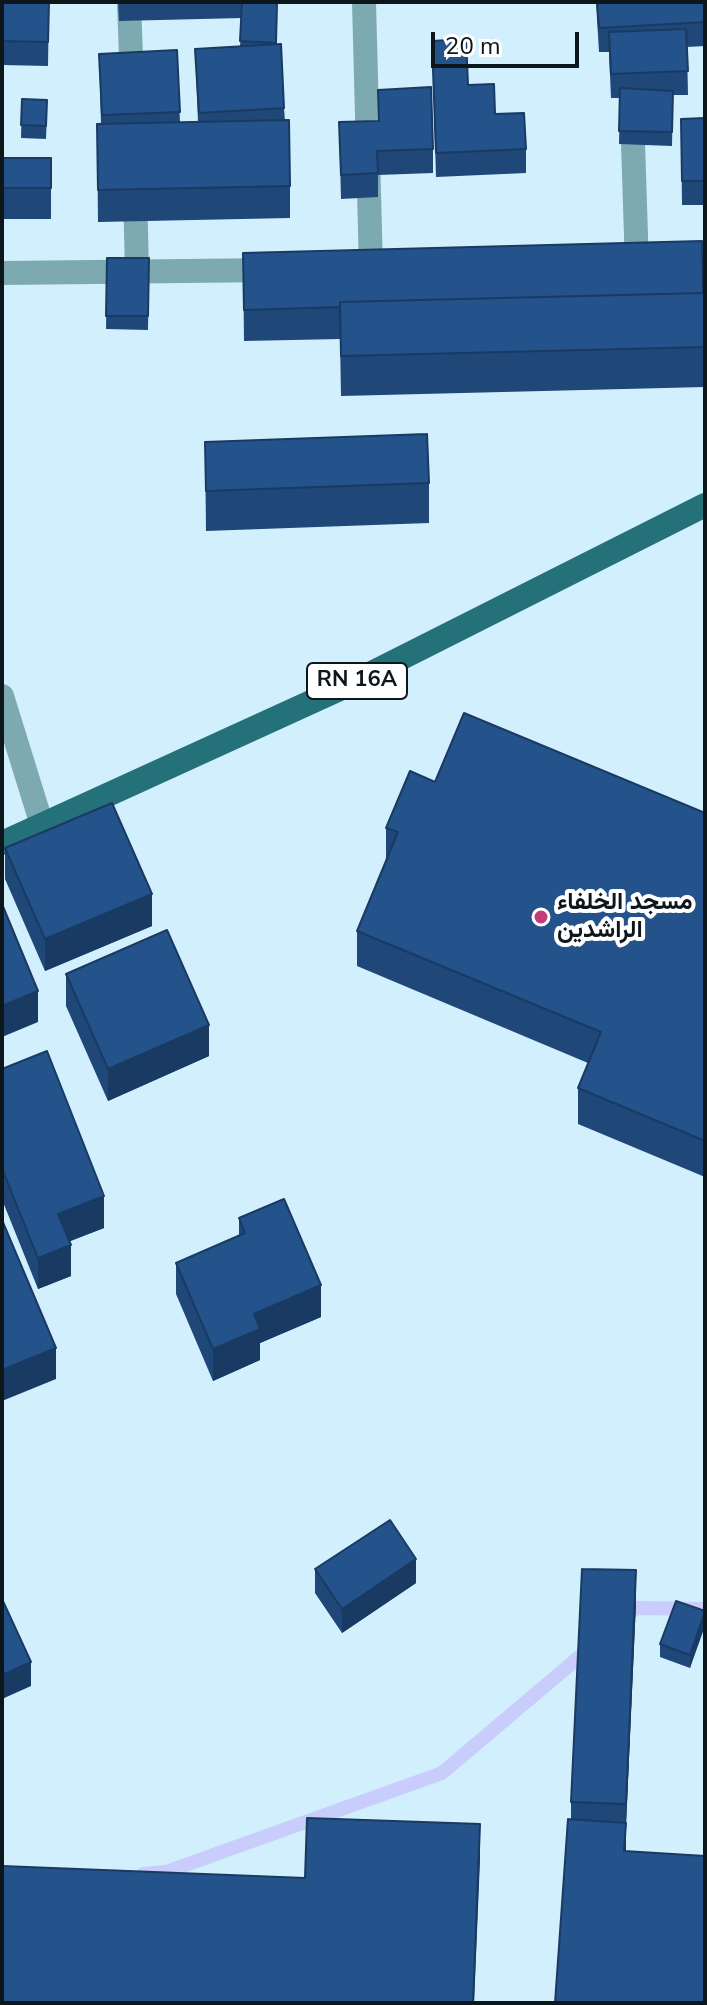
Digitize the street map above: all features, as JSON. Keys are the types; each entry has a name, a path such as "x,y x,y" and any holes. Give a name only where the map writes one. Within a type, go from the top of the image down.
{"main road":[{"name":"RN 16A","path":"2,843 344,687 705,505"}],"street":[{"path":"129,2 133,113"},
{"path":"340,269 379,269 364,2"},
{"path":"631,95 629,267 664,266"},
{"path":"134,161 137,272"},
{"path":"2,273 293,270"},
{"path":"2,696 42,825"}],"building":[{"path":"2,2 49,2 48,42 2,41"},
{"path":"242,2 277,2 276,43 240,41"},
{"path":"597,2 705,2 705,22 599,28"},
{"path":"686,29 688,71 611,74 609,32"},
{"path":"466,39 468,85 494,84 495,114 524,113 526,149 436,153 432,41"},
{"path":"281,44 284,108 199,113 195,49"},
{"path":"177,50 180,112 102,115 99,54"},
{"path":"431,87 433,149 377,151 378,173 341,175 339,122 379,121 378,90"},
{"path":"620,88 673,91 672,132 619,131"},
{"path":"22,99 47,100 46,126 21,125"},
{"path":"705,118 705,181 682,181 681,119"},
{"path":"289,120 290,186 98,190 97,124"},
{"path":"2,158 51,158 51,188 2,188"},
{"path":"702,241 703,293 340,302 340,307 244,310 243,253"},
{"path":"107,258 149,258 148,316 106,316"},
{"path":"705,293 705,347 341,356 340,302"},
{"path":"427,434 429,483 206,491 205,442"},
{"name":"مسجد الخلفاء الراشدين","path":"464,713 705,813 705,1141 578,1088 601,1032 357,931 398,832 386,828 410,771 435,782"},
{"path":"112,803 152,894 45,939 5,848"},
{"path":"2,904 38,991 2,1006"},
{"path":"167,930 209,1025 108,1069 66,974"},
{"path":"47,1051 104,1196 58,1214 71,1245 38,1258 2,1171 2,1069"},
{"path":"284,1199 321,1285 254,1314 260,1329 213,1349 176,1263 245,1233 239,1218"},
{"path":"2,1220 56,1348 2,1370"},
{"path":"390,1520 416,1559 342,1609 315,1569"},
{"path":"582,1569 636,1570 626,1804 571,1802"},
{"path":"2,1599 31,1662 2,1675"},
{"path":"676,1601 705,1611 690,1655 660,1644"},
{"path":"307,1818 480,1824 473,2003 2,2003 2,1866 305,1878"},
{"path":"568,1819 626,1823 624,1851 705,1856 705,2003 555,2003"}],"waterway":[{"path":"622,1620 636,1608 705,1609"},
{"path":"143,1874 166,1872 442,1773 591,1647"}],"place":[{"name":"مسجد الخلفاء الراشدين","path":"541,917"}]}
